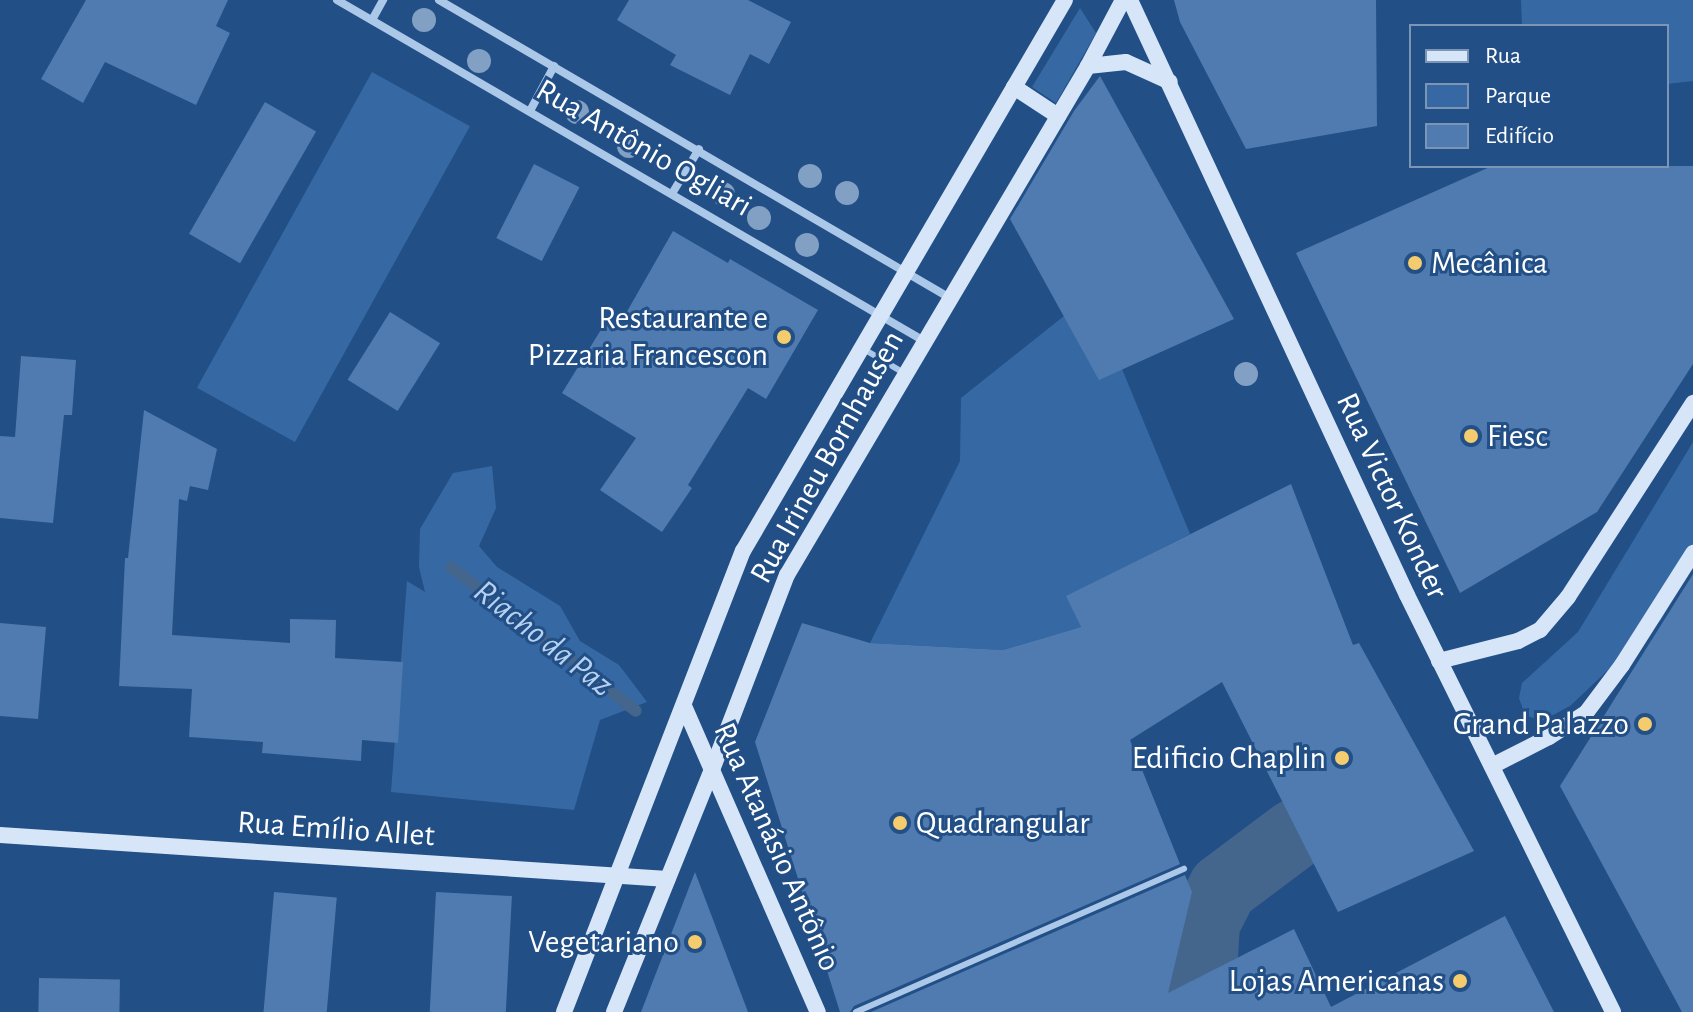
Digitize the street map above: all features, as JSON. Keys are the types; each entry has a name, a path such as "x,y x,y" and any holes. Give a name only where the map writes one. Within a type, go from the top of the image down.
{"street":[{"name":"Rua Antônio Ogliari","path":"337,0 673,192 924,341"},
{"path":"372,20 383,0"},
{"name":"Rua Antônio Ogliari","path":"439,0 950,298"},
{"name":"Rua Irineu Bornhausen","path":"564,1012 743,551 1065,0"},
{"name":"Rua Irineu Bornhausen","path":"614,1012 787,575 1088,66 1123,0"},
{"name":"Rua Victor Konder","path":"1130,0 1439,661 1613,1012"},
{"path":"1088,66 1126,62 1170,82"},
{"path":"530,111 554,66"},
{"path":"1014,87 1058,116"},
{"path":"673,192 699,149"},
{"path":"1439,661 1518,641 1540,630 1568,597 1693,403"},
{"path":"1492,766 1549,737 1586,713 1622,665 1693,553"},
{"name":"Rua Atanásio Antônio","path":"684,706 818,1012"},
{"name":"Rua Emílio Allet","path":"0,835 668,879"}],"lane":[{"path":"862,348 905,374"},
{"path":"856,1012 1184,869"}],"green space":[{"path":"1521,0 1693,0 1693,81 1669,84 1669,24 1522,24"},
{"path":"1080,8 1096,33 1056,103 1032,87"},
{"path":"372,72 470,126 295,442 197,388"},
{"path":"1064,316 1122,369 1190,534 1067,596 1081,627 1003,650 870,643 960,461 961,398"},
{"path":"1693,442 1693,563 1661,620 1570,706 1542,721 1525,715 1519,698 1522,683 1578,632"},
{"path":"492,466 496,508 479,546 497,567 560,606 580,641 619,665 647,702 600,720 574,810 391,792 407,581 425,592 419,567 420,529 453,473"}],"building":[{"path":"86,0 228,0 216,26 230,33 196,105 105,62 83,103 41,79"},
{"path":"629,0 748,0 791,22 769,64 750,54 730,95 670,65 676,55 617,20"},
{"path":"1174,0 1376,0 1377,126 1246,149 1180,22"},
{"path":"1100,76 1234,319 1099,380 1010,219 1074,111"},
{"path":"265,102 316,132 240,263 189,234"},
{"path":"534,164 579,187 542,261 496,238"},
{"path":"1693,166 1693,364 1597,512 1460,593 1296,253 1487,168"},
{"path":"673,231 728,263 730,259 818,310 766,399 748,388 688,485 692,488 662,532 600,490 636,438 562,393 610,315 621,322"},
{"path":"390,312 440,343 398,411 348,380"},
{"path":"21,356 76,360 72,415 64,415 53,523 0,518 0,436 15,437"},
{"path":"144,410 217,449 208,490 190,486 187,501 179,499 172,635 290,643 290,619 336,620 335,658 403,662 398,743 362,740 361,761 262,753 263,742 189,737 192,689 119,686 125,558 128,558"},
{"path":"1291,484 1353,645 1359,643 1474,851 1338,912 1222,682 1130,740 1180,864 854,1006 850,1012 840,1012 755,742 802,623 870,643 1003,650 1081,627 1066,596"},
{"name":"Grand Palazzo","path":"1693,574 1693,1012 1682,1012 1560,786"},
{"path":"0,623 46,627 38,719 0,716"},
{"name":"Vegetariano","path":"695,872 748,1012 641,1012"},
{"path":"1185,875 1192,892 1168,993 1294,929 1331,1007 1505,916 1554,1012 871,1012"},
{"path":"274,892 337,897 327,1012 264,1012"},
{"path":"436,892 512,896 506,1012 430,1012"},
{"path":"39,978 120,979 119,1012 38,1012"}],"waterway":[{"name":"Riacho da Paz","path":"451,567 636,711"},
{"path":"1200,1012 1205,923 1223,888 1295,834"}],"place":[{"name":"Mecânica","path":"1415,263"},
{"name":"Restaurante e Pizzaria Francescon","path":"784,337"},
{"name":"Fiesc","path":"1471,436"},
{"name":"Grand Palazzo","path":"1645,724"},
{"name":"Edificio Chaplin","path":"1342,758"},
{"name":"Quadrangular","path":"900,823"},
{"name":"Vegetariano","path":"695,942"},
{"name":"Lojas Americanas","path":"1460,981"}]}
